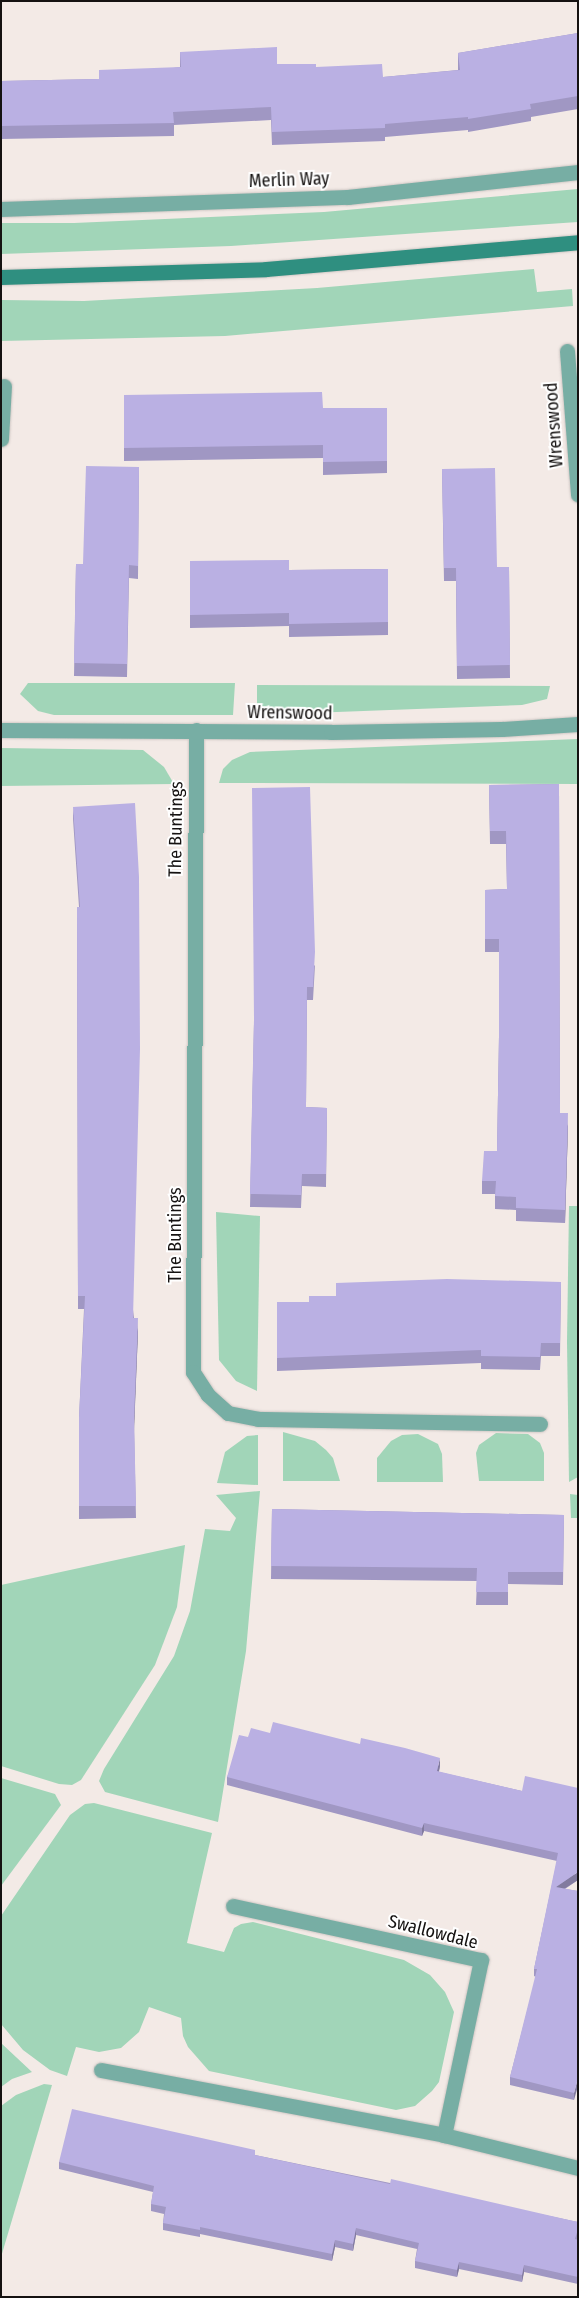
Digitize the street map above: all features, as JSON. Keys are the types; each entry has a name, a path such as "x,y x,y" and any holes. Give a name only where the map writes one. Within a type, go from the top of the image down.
{"street":[{"name":"Merlin Way","path":"1,209 348,197 578,172"},
{"path":"1,277 266,269 578,242"},
{"name":"Wrenswood","path":"568,351 578,495"},
{"path":"1,440 4,386"},
{"name":"Wrenswood","path":"1,730 482,730 578,724"},
{"name":"The Buntings","path":"196,730 193,1372 208,1395 228,1413 258,1419 540,1424"},
{"name":"Swallowdale","path":"233,1906 481,1960 444,2135"},
{"path":"101,2070 444,2135 578,2168"}],"green space":[{"path":"578,189 578,222 231,246 1,254 1,223 74,223 324,212"},
{"path":"534,269 537,292 572,289 573,306 225,336 1,341 1,300 84,301 317,288"},
{"path":"28,683 235,683 233,715 54,715 38,711 20,694"},
{"path":"257,685 550,686 547,699 522,705 257,715"},
{"path":"578,739 578,784 219,783 223,769 232,760 250,752"},
{"path":"1,748 143,750 164,767 174,784 1,786"},
{"path":"569,1206 578,1206 578,1477 569,1482 567,1342"},
{"path":"216,1212 260,1216 257,1391 236,1381 219,1360"},
{"path":"283,1432 315,1441 326,1450 333,1458 340,1481 283,1481"},
{"path":"496,1433 528,1434 540,1443 544,1453 544,1481 479,1481 476,1453 479,1445"},
{"path":"418,1434 438,1444 442,1454 443,1482 377,1482 377,1458 391,1441 402,1435"},
{"path":"258,1435 258,1485 217,1483 225,1452 247,1436"},
{"path":"260,1491 246,1651 218,1822 105,1792 99,1781 104,1769 174,1656 190,1611 205,1529 230,1531 236,1518 216,1495"},
{"path":"570,1494 578,1495 578,1518 571,1518"},
{"path":"185,1545 177,1607 155,1665 81,1780 72,1785 59,1784 1,1766 1,1585"},
{"path":"1,1778 55,1794 61,1805 1,1886"},
{"path":"94,1803 212,1833 187,1943 224,1952 234,1928 241,1924 253,1922 404,1960 430,1975 445,1992 454,2012 439,2082 432,2091 415,2106 396,2110 209,2071 188,2047 183,2036 181,2018 149,2007 139,2032 121,2048 99,2052 76,2047 67,2076 50,2070 23,2050 1,2024 1,1916 70,1815 85,1804"},
{"path":"1,2043 32,2072 12,2079 1,2087"},
{"path":"44,2084 52,2085 1,2257 1,2106 16,2095"}],"building":[{"path":"578,33 578,96 530,104 531,109 468,119 468,117 385,124 385,128 272,132 271,107 173,112 174,123 1,126 1,81 99,79 99,70 181,67 180,52 277,47 277,64 316,64 316,67 382,64 383,77 460,70 458,53"},
{"path":"322,392 323,408 387,408 387,461 323,462 323,445 124,448 124,395"},
{"path":"86,466 139,467 138,566 129,565 127,664 74,663 76,564 83,564"},
{"path":"495,468 497,567 509,567 510,665 457,666 456,568 444,568 442,469"},
{"path":"289,560 289,570 388,569 388,622 289,624 289,613 190,615 190,561"},
{"path":"559,784 560,1113 568,1113 565,1210 516,1208 516,1197 495,1196 496,1181 482,1181 484,1151 497,1151 499,1036 499,939 485,939 485,890 507,889 506,831 490,831 489,785"},
{"path":"310,787 315,952 313,987 307,987 306,1107 327,1108 326,1174 302,1174 301,1195 250,1194 254,1019 252,788"},
{"path":"135,803 139,877 140,1049 133,1318 138,1318 134,1418 136,1506 79,1506 79,1418 85,1296 78,1296 77,907 80,907 73,807"},
{"path":"447,1279 561,1282 560,1343 541,1343 540,1357 481,1356 481,1350 277,1358 277,1302 309,1302 309,1296 336,1296 336,1283"},
{"path":"272,1509 564,1515 563,1572 508,1572 508,1592 476,1592 477,1568 271,1566"},
{"path":"273,1722 360,1744 361,1738 405,1748 440,1758 437,1771 522,1791 525,1776 578,1788 578,1872 556,1887 578,1891 578,2078 574,2093 510,2077 537,1969 534,1969 558,1853 424,1823 422,1828 227,1777 239,1735 248,1737 251,1728 270,1733"},
{"path":"72,2109 255,2150 255,2155 390,2184 391,2179 578,2222 575,2239 578,2240 578,2277 524,2265 522,2275 459,2262 457,2270 415,2261 419,2243 356,2228 353,2244 335,2240 332,2254 200,2227 200,2230 163,2223 166,2207 151,2204 154,2186 59,2162"}]}
